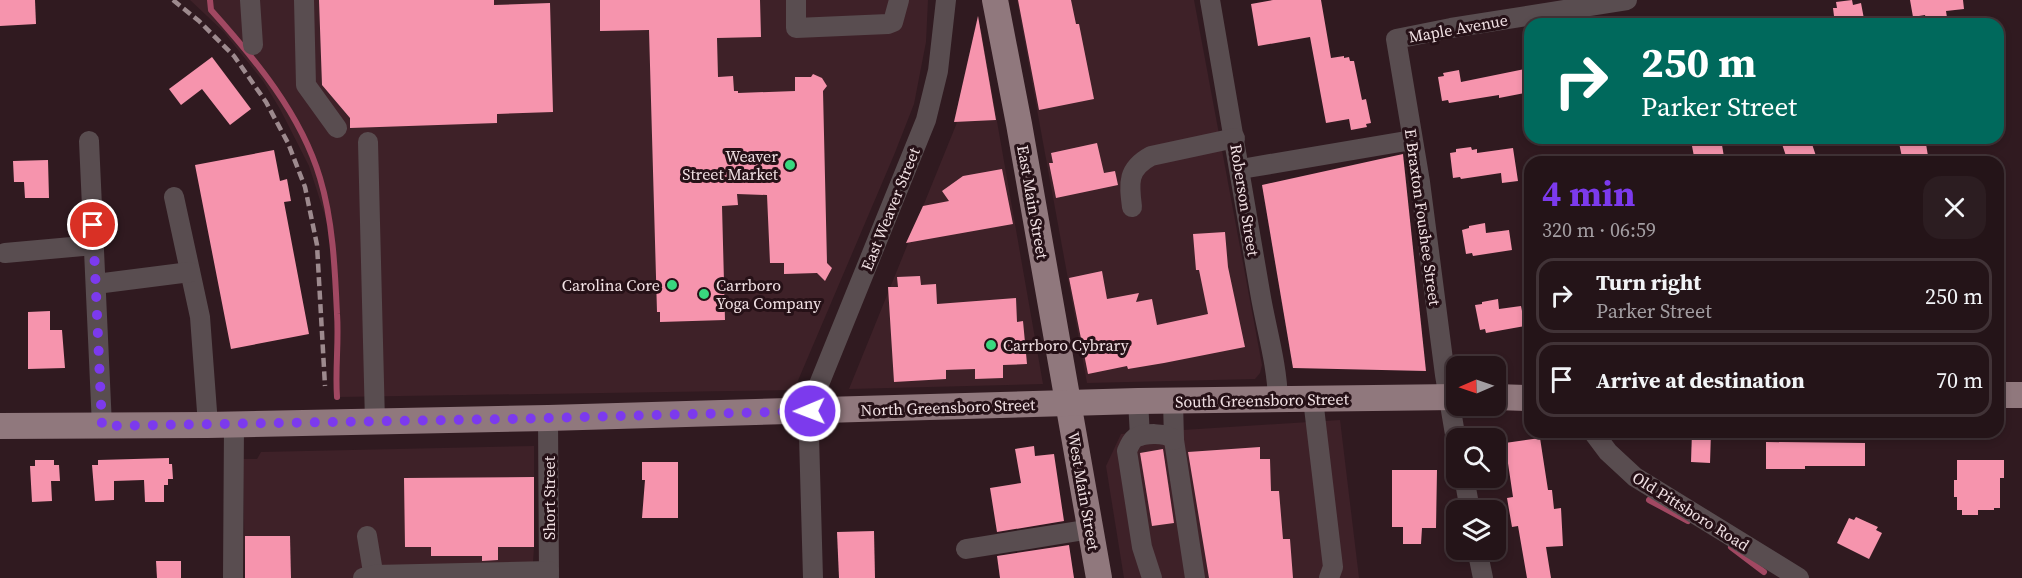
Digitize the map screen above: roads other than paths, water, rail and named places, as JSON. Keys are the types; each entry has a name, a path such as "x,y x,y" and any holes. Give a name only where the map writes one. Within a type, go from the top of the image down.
{"main road":[{"name":"East Main Street","path":"995,0 1068,404"},
{"path":"2004,395 2022,395"},
{"name":"South Greensboro Street","path":"1068,404 1446,397"},
{"path":"1506,397 1524,398"},
{"name":"North Greensboro Street","path":"0,426 375,422 1068,404"},
{"name":"West Main Street","path":"1068,404 1100,578"}],"street":[{"path":"250,0 253,45"},
{"path":"304,0 306,85 338,128"},
{"path":"796,0 796,28 888,24 893,22 899,0"},
{"name":"East Weaver Street","path":"813,578 810,411 816,391 926,120 938,71 946,0"},
{"name":"Roberson Street","path":"1210,0 1277,377 1278,400"},
{"name":"Maple Avenue","path":"1396,39 1627,0"},
{"name":"E Braxton Foushee Street","path":"1396,39 1446,356"},
{"path":"1132,207 1130,184 1133,171 1142,161 1151,156 1235,138"},
{"path":"1240,169 1412,140"},
{"path":"89,141 102,426"},
{"path":"368,142 375,422"},
{"path":"174,197 200,317 208,425"},
{"path":"5,253 94,245"},
{"path":"96,284 190,272"},
{"path":"1313,399 1332,567 1329,578"},
{"path":"1138,401 1140,436"},
{"path":"1173,401 1174,440 1195,578"},
{"name":"Short Street","path":"549,418 549,574"},
{"path":"233,578 234,424"},
{"path":"1152,578 1142,547 1127,457 1130,444 1140,436 1166,435 1174,440"},
{"name":"Old Pittsboro Road","path":"1598,438 1608,452 1635,477 1799,578"},
{"path":"966,549 1091,529"},
{"path":"367,536 370,577 549,574"},
{"path":"1479,560 1483,578"}],"waterway":[{"path":"210,0 211,10 260,68 289,110 312,154 320,178 331,228 334,263 337,397"},
{"path":"1649,500 1688,521"},
{"path":"1731,547 1764,572"}],"railway":[{"path":"173,0 199,21 234,56 266,102 288,143 305,187 317,245 325,386"}],"place":[{"name":"Weaver Street Market","path":"790,165"},
{"name":"Carolina Core","path":"672,285"},
{"name":"Carrboro Yoga Company","path":"704,294"},
{"name":"Carrboro Cybrary","path":"991,345"}]}
